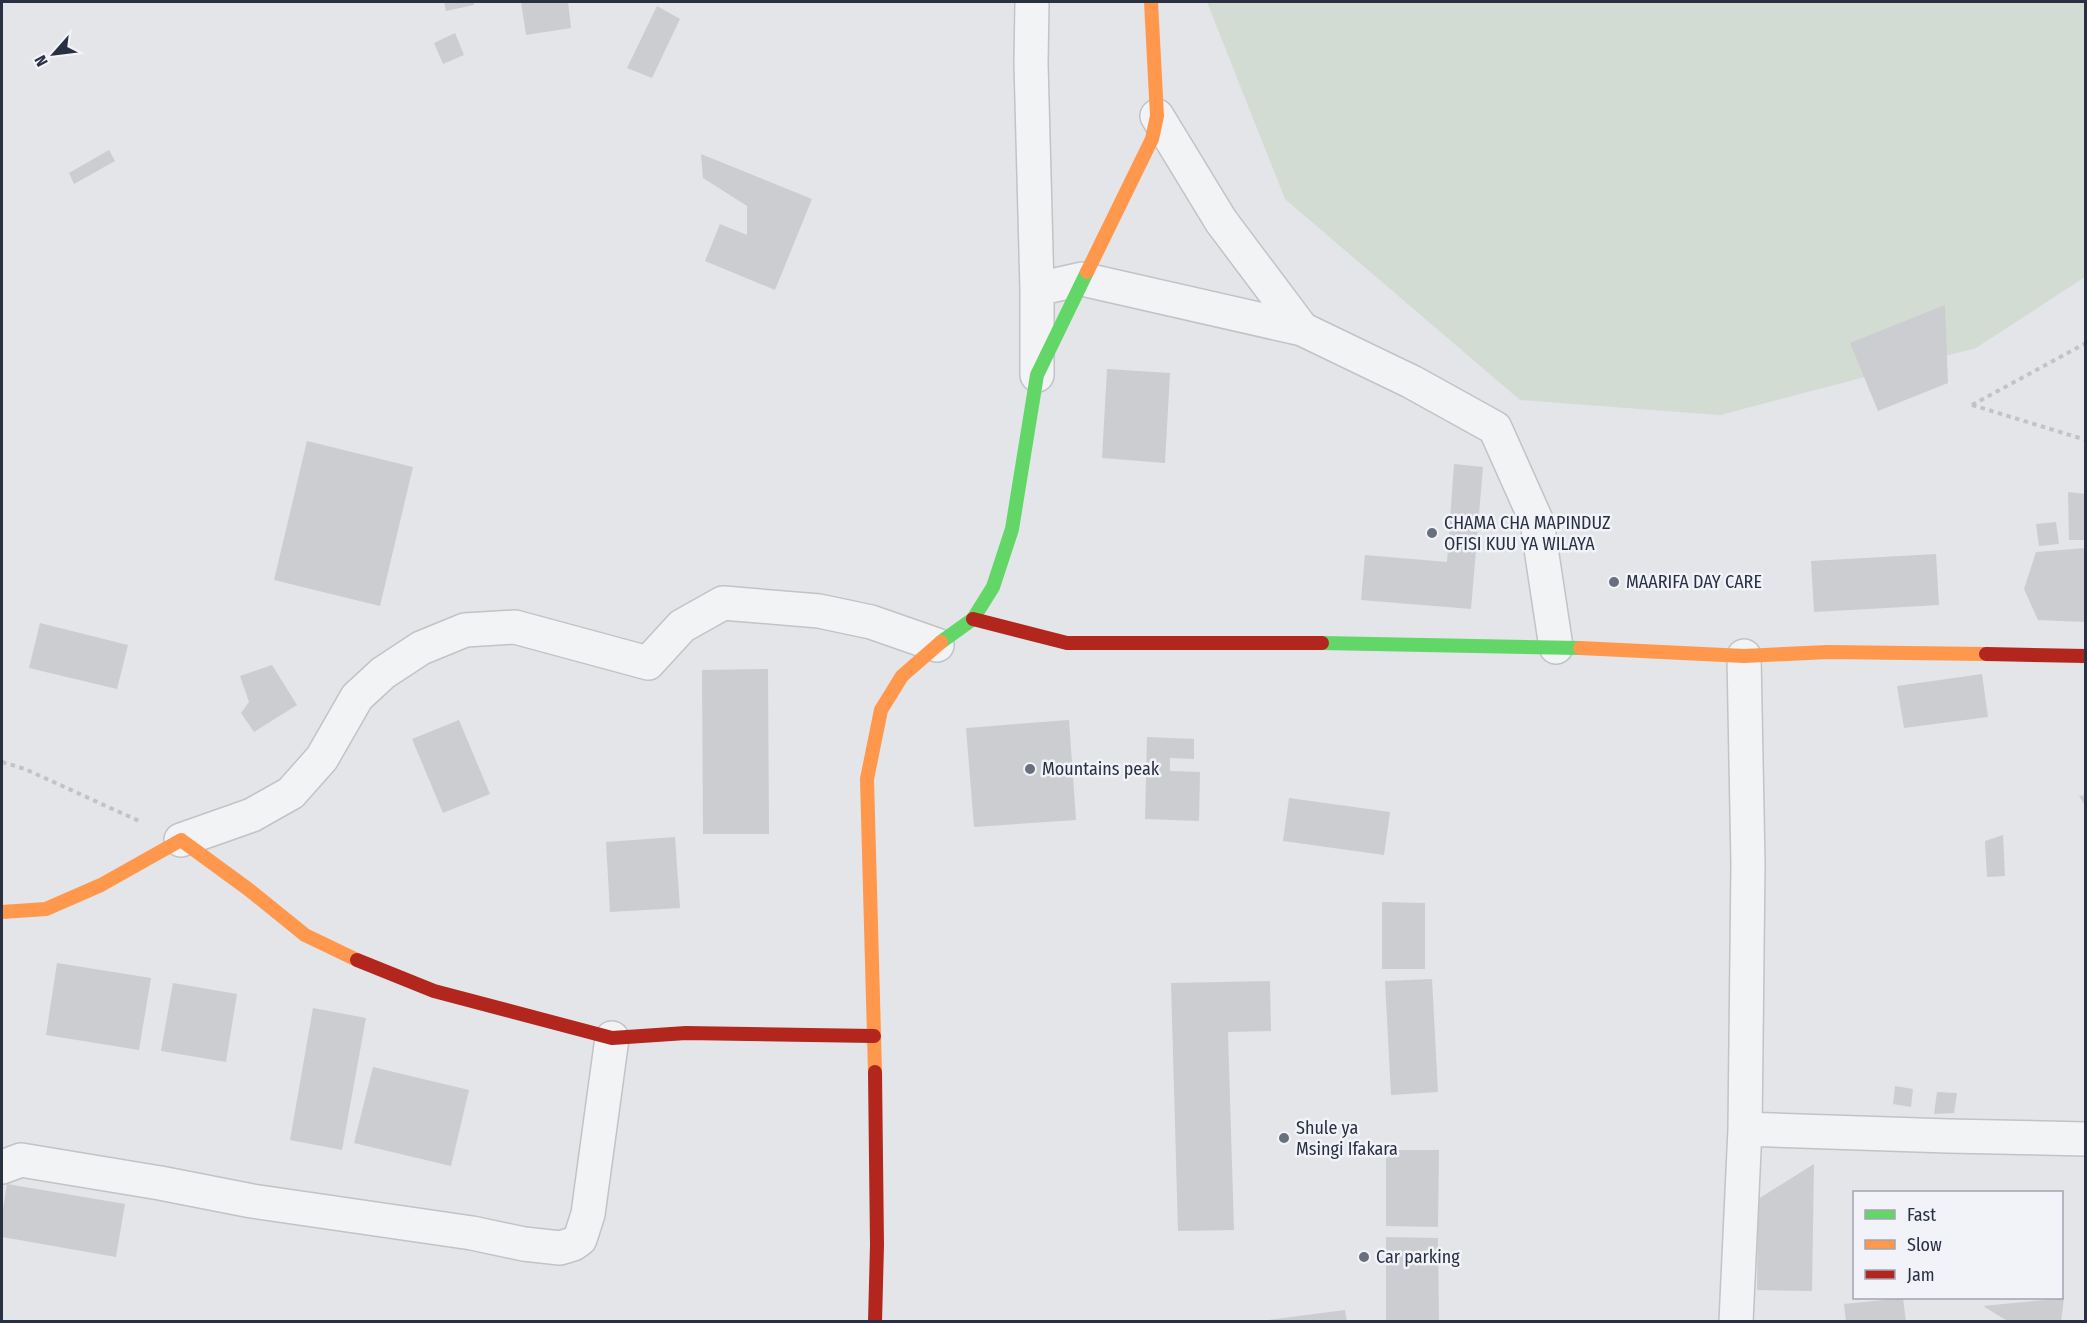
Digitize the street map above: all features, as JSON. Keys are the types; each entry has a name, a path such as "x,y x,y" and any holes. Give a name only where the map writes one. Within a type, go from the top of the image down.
{"street":[{"path":"875,1322 877,1245 874,1036 867,779 880,710 902,676 937,645 973,619 993,587 1012,529 1036,375 1032,2"},
{"path":"1036,375 1152,139 1157,117 1151,2"},
{"path":"1157,117 1221,221 1302,328"},
{"path":"1036,289 1082,279 1302,328 1412,382 1495,428 1537,522 1557,647"},
{"path":"2,912 46,909 101,885 181,840 252,815 291,793 322,758 357,698 383,673 421,648 465,630 515,627 648,663 682,626 723,603 829,613 871,622 937,645"},
{"path":"973,619 1067,643 1276,642 1557,647 1744,656 1828,652 2085,656"},
{"path":"1736,1322 1745,1129 1748,864 1744,656"},
{"path":"181,840 248,889 305,935 434,992 612,1038 686,1033 874,1036"},
{"path":"2,1167 21,1160 160,1183 252,1202 472,1233 524,1244 565,1247 580,1239 588,1214 612,1038"},
{"path":"1745,1129 2085,1139"}],"path":[{"path":"2085,343 1972,405 2085,440"},
{"path":"2,762 26,769 181,840"}],"shaded area":[{"path":"1207,2 2085,2 2085,277 1976,348 1720,415 1520,400 1285,199"}],"building":[{"path":"444,2 474,2 474,5 446,11"},
{"path":"521,2 568,2 571,28 526,35"},
{"path":"657,6 680,19 652,78 627,68"},
{"path":"455,33 464,55 443,64 434,43"},
{"path":"109,150 115,161 74,184 69,173"},
{"path":"701,154 812,199 775,290 705,261 720,224 747,235 747,206 703,178"},
{"path":"1945,305 1948,383 1878,411 1850,343"},
{"path":"1107,369 1170,373 1165,463 1102,458"},
{"path":"307,441 413,467 380,606 274,580"},
{"path":"1454,464 1483,467 1471,609 1361,600 1365,555 1447,562"},
{"path":"2068,492 2086,494 2086,540 2069,540"},
{"path":"2056,522 2059,544 2039,546 2036,524"},
{"path":"2086,548 2086,622 2038,620 2024,589 2036,552"},
{"path":"1936,554 1939,605 1814,612 1811,561"},
{"path":"40,623 128,645 117,689 29,668"},
{"path":"272,665 297,705 254,732 241,713 249,702 240,676"},
{"path":"768,669 769,834 703,834 702,670"},
{"path":"1982,674 1988,717 1904,728 1897,686"},
{"path":"459,720 490,794 443,813 412,739"},
{"path":"1069,720 1076,820 974,827 966,728"},
{"path":"1147,737 1194,739 1194,759 1170,758 1170,771 1200,772 1199,821 1145,819"},
{"path":"2086,795 2086,807 2079,796"},
{"path":"1289,798 1390,812 1384,855 1283,841"},
{"path":"2003,835 2005,876 1987,877 1985,841"},
{"path":"675,837 680,908 610,912 606,842"},
{"path":"1382,902 1425,903 1425,969 1382,969"},
{"path":"57,963 151,978 139,1050 46,1035"},
{"path":"1432,979 1438,1092 1391,1095 1385,981"},
{"path":"1270,981 1271,1031 1228,1032 1234,1230 1178,1231 1171,983"},
{"path":"173,983 237,994 226,1062 161,1051"},
{"path":"313,1008 366,1018 342,1150 290,1140"},
{"path":"373,1067 469,1090 451,1166 354,1143"},
{"path":"1895,1086 1913,1089 1911,1107 1893,1104"},
{"path":"1937,1092 1957,1093 1954,1113 1934,1114"},
{"path":"1386,1150 1439,1150 1438,1227 1386,1226"},
{"path":"1814,1164 1812,1291 1757,1290 1758,1199"},
{"path":"7,1184 125,1204 116,1257 2,1237 2,1215"},
{"path":"1386,1237 1438,1238 1439,1322 1386,1322"},
{"path":"2064,1298 2061,1322 2009,1322 1983,1306 2063,1299"},
{"path":"1903,1299 1906,1322 1846,1322 1844,1304"},
{"path":"1345,1310 1347,1322 1269,1322 1269,1320"}],"traffic: fast":[{"path":"941,642 973,619 993,587 1012,529 1037,375 1087,272"},
{"path":"1322,643 1580,648"}],"traffic: slow":[{"path":"1087,272 1152,139 1157,116 1151,2"},
{"path":"875,1072 867,779 881,710 902,676 941,642"},
{"path":"1580,648 1744,656 1828,652 1986,654"},
{"path":"2,912 46,909 101,885 181,840 248,889 305,935 357,960"}],"traffic: jam":[{"path":"973,619 1067,643 1322,643"},
{"path":"1986,654 2086,656"},
{"path":"357,960 434,991 612,1038 686,1033 874,1036"},
{"path":"875,1072 877,1245 875,1322"}],"place":[{"name":"CHAMA CHA MAPINDUZ OFISI KUU YA WILAYA","path":"1432,533"},
{"name":"MAARIFA DAY CARE","path":"1614,582"},
{"name":"Mountains peak","path":"1030,769"},
{"name":"Shule ya Msingi Ifakara","path":"1284,1138"},
{"name":"Car parking","path":"1364,1257"}]}
